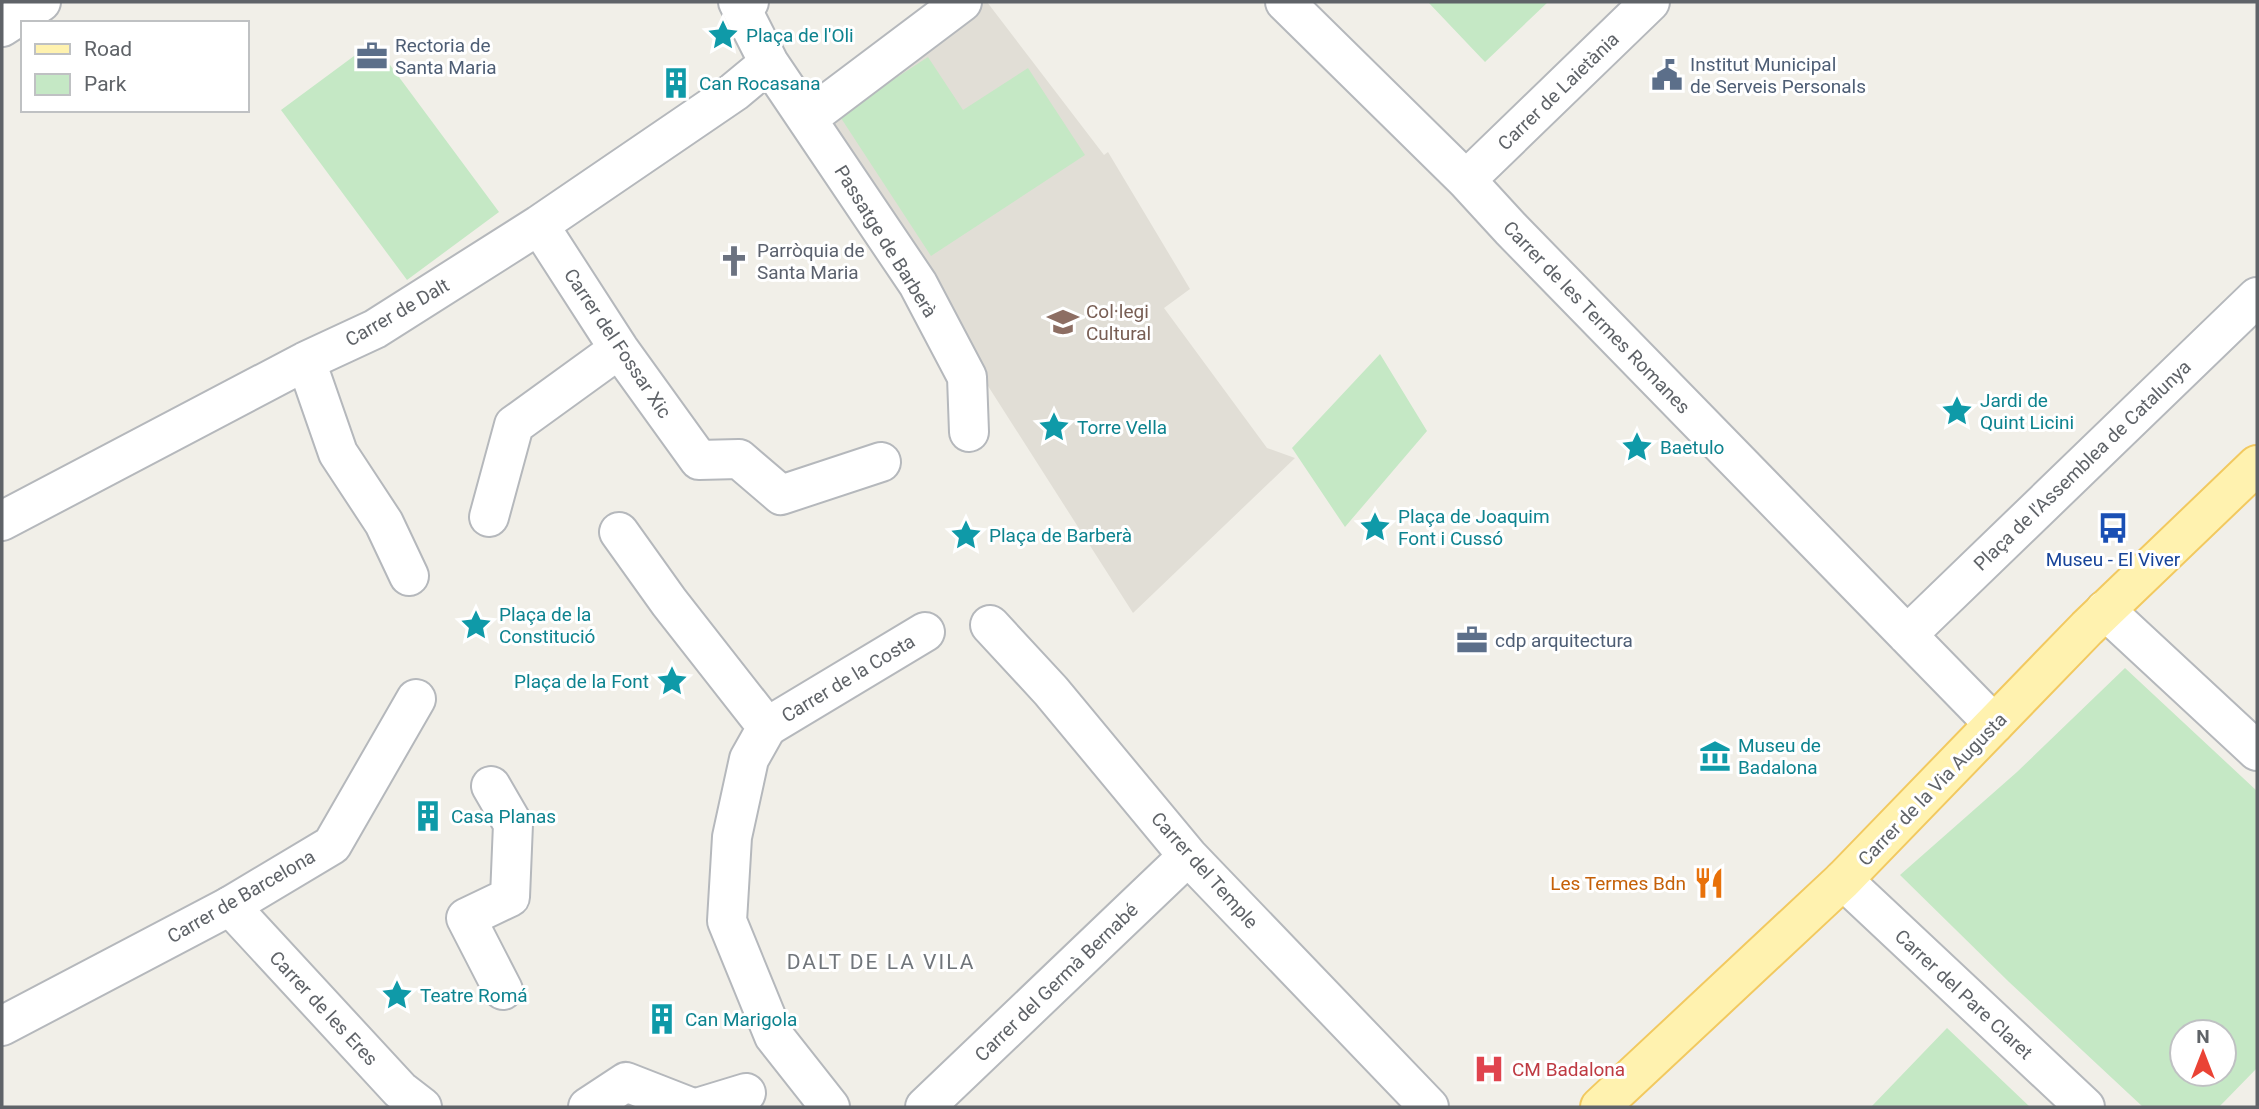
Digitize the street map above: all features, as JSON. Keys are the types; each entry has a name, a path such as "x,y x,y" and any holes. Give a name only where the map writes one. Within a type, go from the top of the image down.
{"main road":[{"name":"Carrer de la Via Augusta","path":"1601,1107 1843,880 2105,610 2257,465"}],"street":[{"path":"2,27 41,2"},
{"path":"808,118 962,2"},
{"name":"Carrer de les Termes Romanes","path":"1285,2 1466,180 1994,724"},
{"name":"Carrer de Laietània","path":"1466,180 1650,2"},
{"name":"Passatge de Barberà","path":"743,4 769,63 918,284 967,377 970,432"},
{"name":"Carrer de Dalt","path":"2,522 306,361 375,329 539,225 734,92 769,63"},
{"name":"Carrer del Fossar Xic","path":"539,225 619,349 699,460 739,459 781,495 881,463"},
{"name":"Plaça de l'Assemblea de Catalunya","path":"1907,635 2257,297"},
{"path":"489,517 514,425 619,349"},
{"path":"306,361 338,453 384,523 409,576"},
{"path":"619,532 669,602 766,727"},
{"path":"2105,610 2257,751"},
{"name":"Carrer del Temple","path":"990,625 1051,691 1188,856 1429,1107"},
{"name":"Carrer de la Costa","path":"830,1107 774,1036 727,921 732,837 748,759 766,727 925,632"},
{"name":"Carrer de Barcelona","path":"2,1026 230,906 332,845 416,699"},
{"path":"491,786 513,824 510,897 466,918 503,990"},
{"name":"Carrer del Germà Bernabé","path":"925,1107 1188,856"},
{"name":"Carrer del Pare Claret","path":"1843,880 2085,1107"},
{"name":"Carrer de les Eres","path":"230,906 400,1090 422,1107"},
{"path":"588,1107 626,1082 690,1107"},
{"path":"700,1107 746,1093"}],"shaded area":[{"name":"Col·legi Cultural","path":"985,2 1104,155 1108,152 1190,289 1164,308 1267,448 1295,458 1133,613 958,339 826,114"}],"green space":[{"path":"1428,2 1548,2 1485,62"},
{"path":"373,42 499,212 407,280 281,110"},
{"path":"928,57 963,110 1028,68 1085,155 931,256 839,115"},
{"path":"1380,354 1427,431 1345,527 1292,448"},
{"path":"2125,668 2257,791 2257,1068 2238,1088 2238,1018 2168,1018 2168,1088 2238,1088 2219,1107 2143,1107 2009,982 1900,875 2017,772"},
{"path":"1947,1028 2030,1107 1871,1107"}],"place":[{"name":"Plaça de l'Oli","path":"723,35"},
{"name":"Rectoria de Santa Maria","path":"372,56"},
{"name":"Institut Municipal de Serveis Personals","path":"1667,75"},
{"name":"Can Rocasana","path":"676,83"},
{"name":"Parròquia de Santa Maria","path":"734,261"},
{"name":"Col·legi Cultural","path":"1063,322"},
{"name":"Jardi de Quint Licini","path":"1957,411"},
{"name":"Torre Vella","path":"1054,427"},
{"name":"Baetulo","path":"1637,447"},
{"name":"Plaça de Joaquim Font i Cussó","path":"1375,527"},
{"name":"Museu - El Viver","path":"2113,528"},
{"name":"Plaça de Barberà","path":"966,535"},
{"name":"Plaça de la Constitució","path":"476,625"},
{"name":"cdp arquitectura","path":"1472,640"},
{"name":"Plaça de la Font","path":"672,681"},
{"name":"Museu de Badalona","path":"1715,756"},
{"name":"Casa Planas","path":"428,816"},
{"name":"Les Termes Bdn","path":"1709,883"},
{"name":"Teatre Romá","path":"397,995"},
{"name":"Can Marigola","path":"662,1019"},
{"name":"CM Badalona","path":"1489,1069"}],"district":[{"name":"DALT DE LA VILA","path":"881,962"}]}
